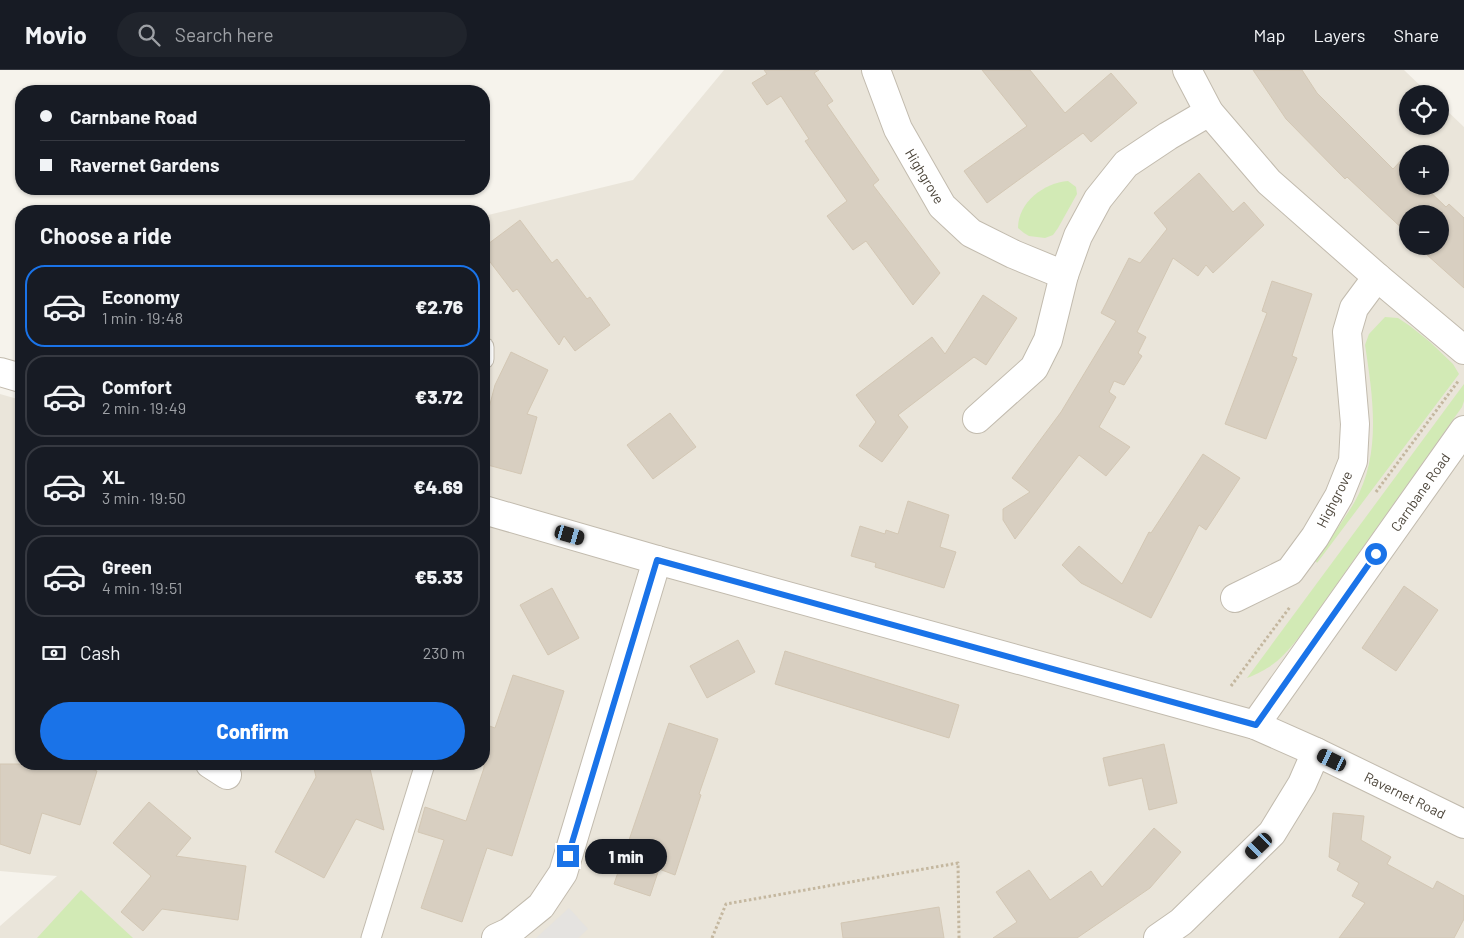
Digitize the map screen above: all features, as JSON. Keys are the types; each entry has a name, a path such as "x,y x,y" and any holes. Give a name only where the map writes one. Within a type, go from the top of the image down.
{"street":[{"name":"Highgrove","path":"876,70 898,129 942,206 971,233 1013,254 1064,275"},
{"path":"1187,70 1209,112 1268,182 1464,350"},
{"path":"977,418 1034,368 1048,340 1064,275 1078,236 1094,206 1126,164 1209,112"},
{"name":"Highgrove","path":"1235,598 1290,571 1315,537 1339,496 1353,461 1355,424 1346,332 1354,308 1377,277"},
{"path":"0,372 15,376"},
{"name":"Carnbane Road","path":"1256,725 1464,430"},
{"name":"Ravernet Road","path":"490,512 657,560 1256,725 1464,824"},
{"path":"496,938 509,932 541,906 563,873 657,560"},
{"path":"1158,938 1181,922 1272,833 1302,784 1316,752"}],"lane":[{"path":"371,938 423,770"}],"path":[{"path":"712,938 726,904 958,863 959,938"}],"shaded area":[{"path":"724,70 1404,70 1420,85 1399,85 1399,135 1449,135 1449,113 1464,127 1464,938 0,938 0,926 57,876 0,871 0,394 15,398 15,770 490,770 490,215 633,180"},
{"path":"569,908 588,929 578,938 536,938"}],"green space":[{"path":"1068,181 1076,187 1077,194 1053,235 1045,238 1029,236 1018,228 1022,210 1034,195 1050,186"},
{"path":"1385,317 1398,318 1410,326 1453,364 1459,374 1317,563 1315,560 1354,503 1363,485 1369,465 1373,426 1371,385 1365,345 1369,334"},
{"path":"1464,384 1462,407 1300,636 1276,662 1247,678"},
{"path":"81,890 133,938 37,938"}],"building":[{"path":"764,70 819,70 814,73 833,101 827,105 879,180 873,185 940,273 913,305 866,241 853,250 827,216 847,201 805,141 809,139 781,96 767,105 752,83 767,74"},
{"path":"982,70 1030,70 1065,113 1111,73 1137,103 1091,142 1083,133 987,203 964,171 1027,126"},
{"path":"1253,70 1302,70 1317,93 1393,169 1399,163 1399,195 1433,195 1444,205 1399,205 1399,226 1347,177 1345,179 1286,119"},
{"path":"1199,173 1233,212 1244,202 1264,225 1213,273 1206,265 1198,276 1173,258 1137,332 1146,337 1138,353 1142,356 1124,385 1114,381 1109,392 1116,397 1099,427 1130,447 1106,476 1079,455 1015,539 1003,520 1003,509 1030,492 1012,478 1061,412 1116,321 1101,313 1129,258 1140,263 1167,229 1154,213"},
{"path":"1449,204 1464,218 1464,288 1427,255 1449,255"},
{"path":"520,220 552,263 557,259 587,299 590,297 610,325 575,351 564,336 559,345 517,289 513,292 490,262 490,242"},
{"path":"1272,281 1312,294 1292,356 1297,358 1266,439 1225,424 1267,313 1262,311"},
{"path":"983,295 1017,318 986,365 974,357 898,415 908,427 882,462 859,446 876,422 856,395 932,337 945,354"},
{"path":"511,352 548,370 527,414 537,417 521,474 490,466 490,404 495,385"},
{"path":"670,413 696,447 653,479 627,445"},
{"path":"1203,454 1240,478 1206,530 1199,525 1151,618 1081,583 1062,565 1079,546 1122,584 1149,532 1151,533"},
{"path":"908,501 949,515 940,547 956,552 944,588 875,567 876,563 851,556 860,526 885,534 886,530 898,534"},
{"path":"1404,586 1438,610 1396,671 1362,648"},
{"path":"552,588 579,638 548,655 520,605"},
{"path":"738,640 755,672 707,698 690,666"},
{"path":"785,651 959,705 949,738 775,684"},
{"path":"513,675 564,691 512,856 487,848 462,922 421,908 444,840 418,832 425,807 466,821 483,770 490,770 490,726 495,728"},
{"path":"669,723 718,739 699,794 701,795 675,875 659,869 650,896 614,884"},
{"path":"1164,744 1177,803 1149,810 1142,778 1109,786 1103,758"},
{"path":"0,764 15,764 15,770 97,771 80,825 42,813 30,854 0,844"},
{"path":"314,770 370,770 384,830 356,819 324,878 275,852 316,777"},
{"path":"149,802 191,838 176,856 246,866 238,920 162,909 143,931 121,912 151,876 113,843"},
{"path":"1333,813 1364,816 1361,840 1391,857 1387,864 1433,889 1437,881 1464,896 1464,919 1454,938 1339,938 1365,903 1352,896 1359,883 1337,870 1340,863 1329,857"},
{"path":"1154,828 1181,852 1150,888 1077,938 993,938 1017,922 996,892 1029,870 1050,900 1091,871 1102,887"},
{"path":"939,907 944,938 843,938 841,923"}],"route":[{"path":"568,856 657,560 1256,725 1376,554"}]}
